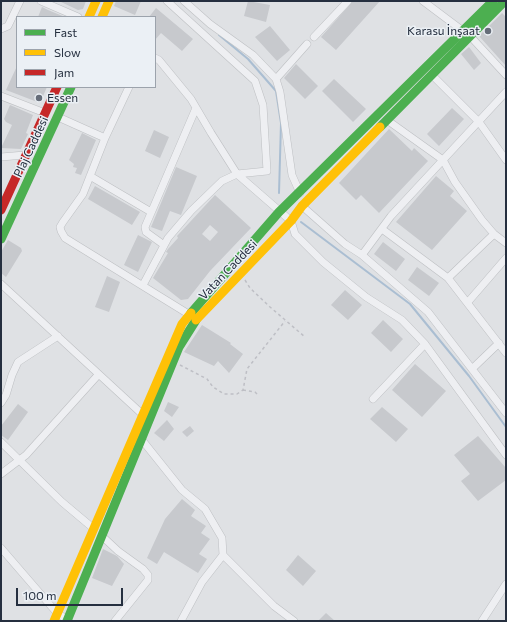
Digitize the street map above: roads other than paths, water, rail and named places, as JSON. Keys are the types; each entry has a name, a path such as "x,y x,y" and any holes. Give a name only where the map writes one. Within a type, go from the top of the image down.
{"main road":[{"path":"89,16 96,1"},
{"path":"102,16 109,1"},
{"name":"Vatan Caddesi","path":"68,621 179,347 194,322 290,221 302,206 432,75 493,1"},
{"name":"Vatan Caddesi","path":"55,617 182,324 279,212 467,34 505,1"},
{"name":"Plaj Caddesi","path":"1,210 57,88"},
{"name":"Plaj Caddesi","path":"1,239 71,88"}],"street":[{"path":"1,29 8,26 20,1"},
{"path":"41,1 76,16"},
{"path":"143,285 164,245 191,211 222,181 237,174 267,171 263,105 255,80 167,1"},
{"path":"184,1 210,24 253,55 276,79 281,99 292,175 300,193"},
{"path":"314,37 348,1"},
{"path":"423,1 467,34 506,75"},
{"path":"276,79 307,44"},
{"path":"156,58 159,60 191,99 237,174 290,221 295,234 323,262 366,297 402,320 425,344 506,455"},
{"path":"432,75 479,122 506,160"},
{"path":"129,88 105,138 83,194 60,227 61,231 65,238 190,315"},
{"path":"362,255 391,216 506,92"},
{"path":"1,96 45,113"},
{"path":"164,245 146,232 145,227 196,108"},
{"path":"58,117 105,138"},
{"path":"387,120 442,160 455,182 494,234 506,243"},
{"path":"1,157 25,155"},
{"path":"90,176 151,212"},
{"path":"302,206 345,244 362,255 428,312 473,368 506,413"},
{"path":"382,229 448,278 506,353"},
{"path":"448,278 494,234"},
{"path":"468,302 506,258"},
{"path":"1,284 142,414"},
{"path":"1,403 6,395 18,362 58,336"},
{"path":"473,368 499,343"},
{"path":"373,399 425,344"},
{"path":"1,474 20,460 98,375"},
{"path":"142,440 182,490 205,509 222,538 223,555 202,582 181,621"},
{"path":"1,442 62,502 93,528"},
{"path":"103,537 118,551 143,569 148,575 148,580 115,621"},
{"path":"1,548 55,617 68,621"},
{"path":"223,555 274,606 294,621"},
{"path":"482,621 506,584"}],"waterway":[{"path":"219,35 248,59 276,91 281,123 279,193"},
{"path":"301,222 410,304 469,376 506,427"}],"place":[{"name":"Karasu İnşaat","path":"488,31"},
{"name":"Essen","path":"39,98"}]}
